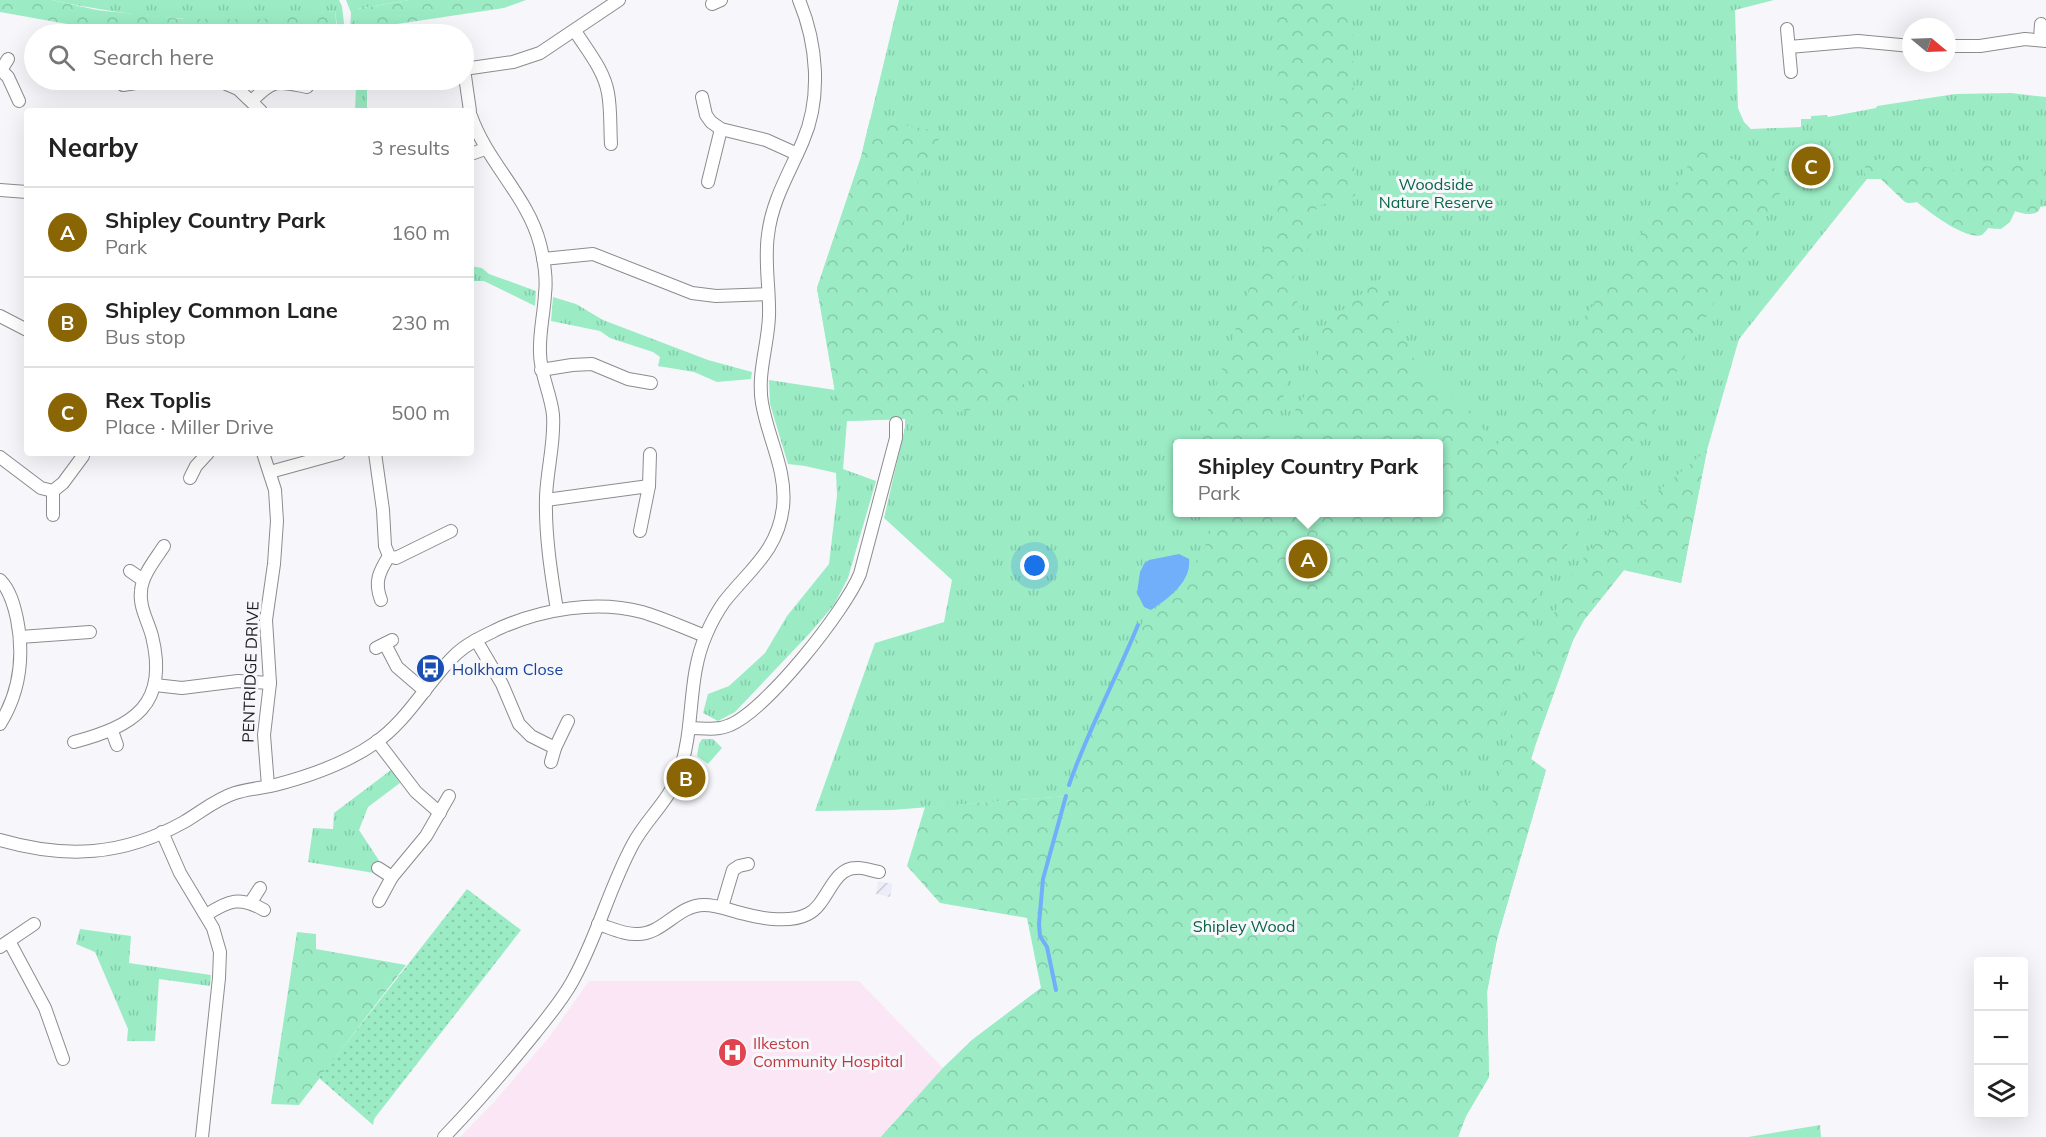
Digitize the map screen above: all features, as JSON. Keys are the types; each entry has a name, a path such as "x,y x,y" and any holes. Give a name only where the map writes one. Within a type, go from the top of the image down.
{"street":[{"path":"474,68 513,62 529,57 575,31 619,0"},
{"path":"444,1137 512,1063 572,983 634,842 661,806 679,774 690,728 695,672 705,636 724,602 765,555 774,541 781,516 784,490 762,407 760,388 769,316 766,248 770,221 780,190 804,138 811,113 815,70 812,39 799,0"},
{"path":"1956,46 1980,46 2025,39 2043,40 2041,24"},
{"path":"1787,29 1791,72"},
{"path":"575,31 599,69 606,85 609,102 610,144"},
{"path":"1789,47 1858,41 1902,45"},
{"path":"9,58 1,69 15,87 20,101"},
{"path":"239,90 258,108"},
{"path":"252,101 264,90"},
{"path":"467,90 470,108"},
{"path":"702,97 706,115 711,122 722,129 766,140 797,154"},
{"path":"474,123 485,149 507,179 527,214 537,236 543,259 545,287 539,339 541,370 553,413 546,500 550,564 557,610"},
{"path":"708,182 722,129"},
{"path":"474,153 485,149"},
{"path":"0,190 24,192"},
{"path":"543,259 593,254 692,293 716,296 768,294"},
{"path":"0,316 24,328"},
{"path":"541,370 572,364 592,364 628,379 651,383"},
{"path":"690,728 720,729 742,719 795,665 839,611 854,588 866,556 896,438 896,423"},
{"path":"640,531 649,486 651,453"},
{"path":"0,456 41,488 53,491"},
{"path":"53,491 63,483 83,456"},
{"path":"190,477 205,456"},
{"name":"PENTRIDGE DRIVE","path":"264,456 275,490 277,521 266,620 270,683 264,735 268,786"},
{"path":"270,472 328,456"},
{"path":"375,456 383,510 385,546 389,556"},
{"path":"546,500 649,486"},
{"path":"53,491 53,515"},
{"path":"389,556 396,558 451,531"},
{"path":"74,742 112,731 138,713 146,704 155,686 157,675 155,647 141,604 141,592 143,580 164,546"},
{"path":"381,600 376,589 376,581 389,556"},
{"path":"130,571 143,580"},
{"path":"0,580 11,598 20,637 20,664 4,706 0,724"},
{"path":"0,840 41,849 81,853 122,847 162,832 225,796 301,777 342,763 377,741 395,726 456,654 476,640 513,622 557,610 598,606 626,609 656,617 705,636"},
{"path":"74,620 75,633"},
{"path":"20,637 90,632"},
{"path":"476,640 502,684 519,724 531,736 555,748"},
{"path":"384,644 397,667 425,691"},
{"path":"155,686 182,688 229,681 270,683"},
{"path":"551,762 568,721"},
{"path":"112,731 117,745"},
{"path":"377,741 416,792 440,813"},
{"path":"379,901 392,877 418,848 449,796"},
{"path":"162,832 180,873 195,901 206,915 218,941 220,963 202,1137"},
{"path":"598,924 630,934 641,934 652,931 688,908 704,905 722,907 757,917 796,918 806,916 820,904 839,876 854,862 879,872"},
{"path":"722,907 733,870 748,864"},
{"path":"378,868 392,877"},
{"path":"251,902 260,888"},
{"path":"206,915 231,902 245,900 264,910"},
{"path":"34,924 4,944 33,982 56,1035 63,1059"},
{"path":"56,1035 69,1030"}],"shaded area":[{"path":"878,881 893,884 890,897 876,894"},
{"name":"Ilkeston Community Hospital","path":"589,981 859,981 943,1068 881,1137 460,1137 495,1101 550,1036"}],"green space":[{"path":"0,0 52,0 97,10 182,19 261,19 335,11 336,24 67,24 0,12"},
{"path":"52,0 339,0 344,24 337,24 335,11 271,18 209,20 104,10"},
{"path":"346,0 409,0 357,9 357,24 350,24 351,13"},
{"path":"409,0 526,0 504,8 397,24 357,24 357,9"},
{"name":"Woodside Nature Reserve","path":"899,0 1774,0 1735,10 1738,108 1744,122 1751,129 1801,127 1801,119 1811,119 1811,116 1827,115 1828,117 1877,106 1955,94 2011,93 2046,97 2046,206 2040,207 2033,213 2015,211 2005,225 1988,228 1982,235 1975,236 1948,224 1917,202 1904,201 1881,179 1867,179 1739,339 1707,450 1681,583 1624,570 1584,620 1573,640 1536,743 1531,759 1546,770 1497,939 1487,992 1489,1077 1466,1116 1458,1137 881,1137 943,1068 972,1040 1041,988 1068,796 892,810 815,811 875,643 944,622 952,580 884,518 905,419 847,421 843,469 876,481 848,578 834,605 735,712 718,721 703,713 708,694 729,686 765,653 787,616 829,564 837,495 836,473 788,464 770,404 769,380 835,390 817,288 861,157"},
{"path":"1274,0 1352,0 1355,196 1317,206 1309,246 1289,286 1303,313 1280,410 1269,439 1198,439 1261,254 1277,222 1281,123"},
{"path":"356,90 367,90 367,108 355,108"},
{"path":"870,119 943,132 925,163 904,222 905,255 913,284 921,304 937,325 1035,392 1030,402 905,419 846,421 846,415 839,416 817,288 861,157"},
{"name":"Shipley Wood","path":"1698,151 1780,170 1785,185 1712,306 1623,471 1607,496 1569,542 1552,568 1537,598 1499,722 1421,810 1426,815 1442,805 1457,802 1491,807 1527,677 1544,634 1577,566 1593,546 1707,450 1681,583 1624,570 1584,620 1573,640 1531,759 1546,770 1497,939 1487,992 1489,1077 1466,1116 1458,1137 881,1137 943,1068 972,1040 1041,988 1027,918 940,903 907,866 925,807 1068,796 1083,750 1144,619 1180,588 1206,544 1214,522 1222,517 1443,517 1443,439 1294,439 1293,414 1313,382 1323,327 1379,279 1416,364 1463,406 1497,445"},
{"path":"1879,159 1951,171 1976,165 2002,168 2025,159 2038,165 2042,172 2041,185 2037,191 2040,201 2039,211 2032,214 2015,211 2010,222 2001,229 1988,228 1982,235 1966,233 1948,224 1917,202 1904,201 1881,179 1867,179 1864,172 1866,164"},
{"path":"474,267 536,291 535,306 484,281 474,281"},
{"path":"553,297 576,304 603,320 708,360 752,372 751,379 717,382 694,372 658,366 660,357 653,352 610,338 600,331 551,321"},
{"path":"702,739 713,739 722,748 708,764 697,756"},
{"path":"391,770 400,783 368,807 359,830 380,862 374,873 308,862 313,828 333,829 334,813"},
{"path":"467,889 521,930 374,1119 373,1125 319,1078"},
{"path":"80,929 131,936 129,963 211,975 210,986 159,979 155,1041 127,1041 128,1029 95,952 76,944"},
{"path":"297,932 316,934 316,949 406,965 299,1105 271,1104"},
{"path":"1820,1125 1821,1137 1748,1137"}],"water":[{"path":"1179,554 1189,559 1187,575 1183,582 1171,595 1151,610 1144,607 1137,593 1140,572 1144,564 1149,560"}],"waterway":[{"path":"1069,785 1138,625"},
{"path":"1056,990 1047,947 1040,936 1039,924 1043,879 1066,796"}],"place":[{"name":"Rex Toplis","path":"1811,166"},
{"name":"Shipley Country Park","path":"1308,559"},
{"name":"Holkham Close","path":"431,669"},
{"name":"Shipley Common Lane","path":"686,778"},
{"name":"Ilkeston Community Hospital","path":"732,1052"}]}
